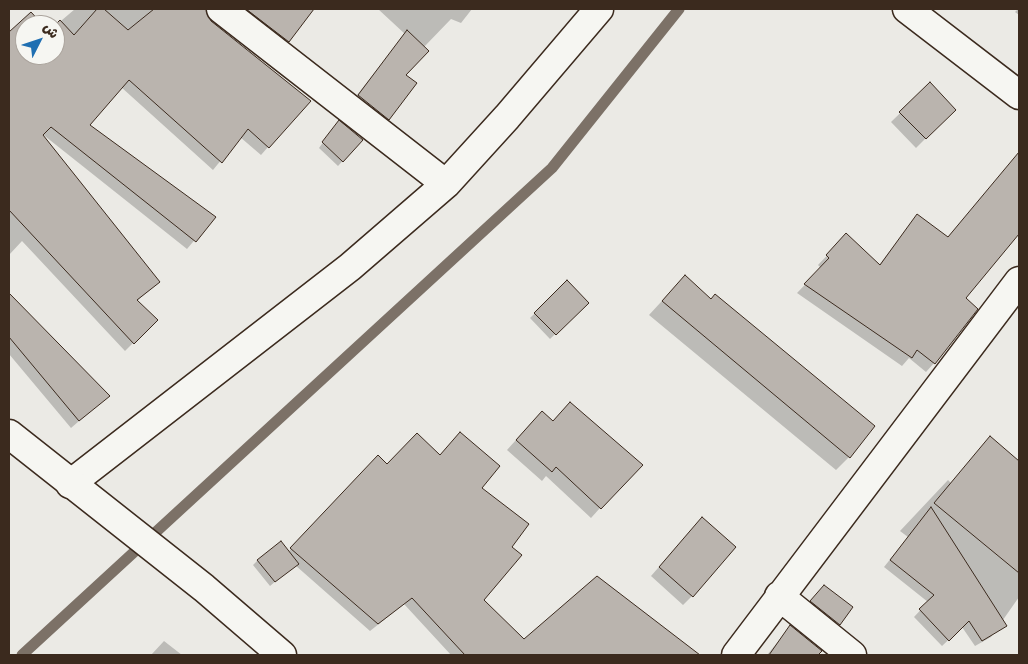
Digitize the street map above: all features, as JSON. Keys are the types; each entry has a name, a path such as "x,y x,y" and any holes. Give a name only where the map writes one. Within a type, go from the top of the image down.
{"street":[{"path":"221,9 446,184"},
{"path":"907,9 1019,96"},
{"path":"79,491 350,267 446,184 593,11"},
{"path":"736,655 1019,281"},
{"path":"9,434 204,588 282,655"},
{"path":"779,596 852,655"}],"building":[{"path":"97,9 104,9 128,30 154,9 206,9 211,21 311,101 269,148 248,129 222,163 129,80 90,125 216,217 196,242 51,127 43,135 160,282 137,300 158,320 134,344 9,210 9,32 15,27 15,65 65,65 65,25 74,35"},
{"path":"246,9 314,9 289,42"},
{"path":"407,30 429,51 406,75 417,83 389,120 358,95"},
{"path":"930,82 956,110 926,139 899,112"},
{"path":"339,120 363,140 343,162 322,142"},
{"path":"1019,152 1019,234 966,298 978,309 935,364 917,350 912,358 804,284 829,258 826,255 846,233 880,265 917,214 948,237"},
{"path":"685,275 711,299 715,294 875,426 850,458 662,301"},
{"path":"567,280 589,303 556,335 534,313"},
{"path":"9,293 110,396 79,421 9,337"},
{"path":"570,402 643,465 601,509 556,467 552,472 516,440 542,411 553,421"},
{"path":"460,432 500,466 482,488 529,524 512,547 522,555 484,600 524,639 597,576 700,655 465,655 412,598 378,624 290,548 378,455 387,464 417,433 440,455"},
{"path":"990,436 1019,461 1019,573 934,503"},
{"path":"931,507 1007,626 982,641 969,621 949,641 919,609 934,595 890,560"},
{"path":"702,517 736,547 693,597 659,567"},
{"path":"281,541 299,564 275,582 257,560"},
{"path":"824,585 853,607 840,625 810,601"},
{"path":"790,625 822,651 818,655 769,655"}],"waterway":[{"path":"22,655 552,168 679,9"}]}
